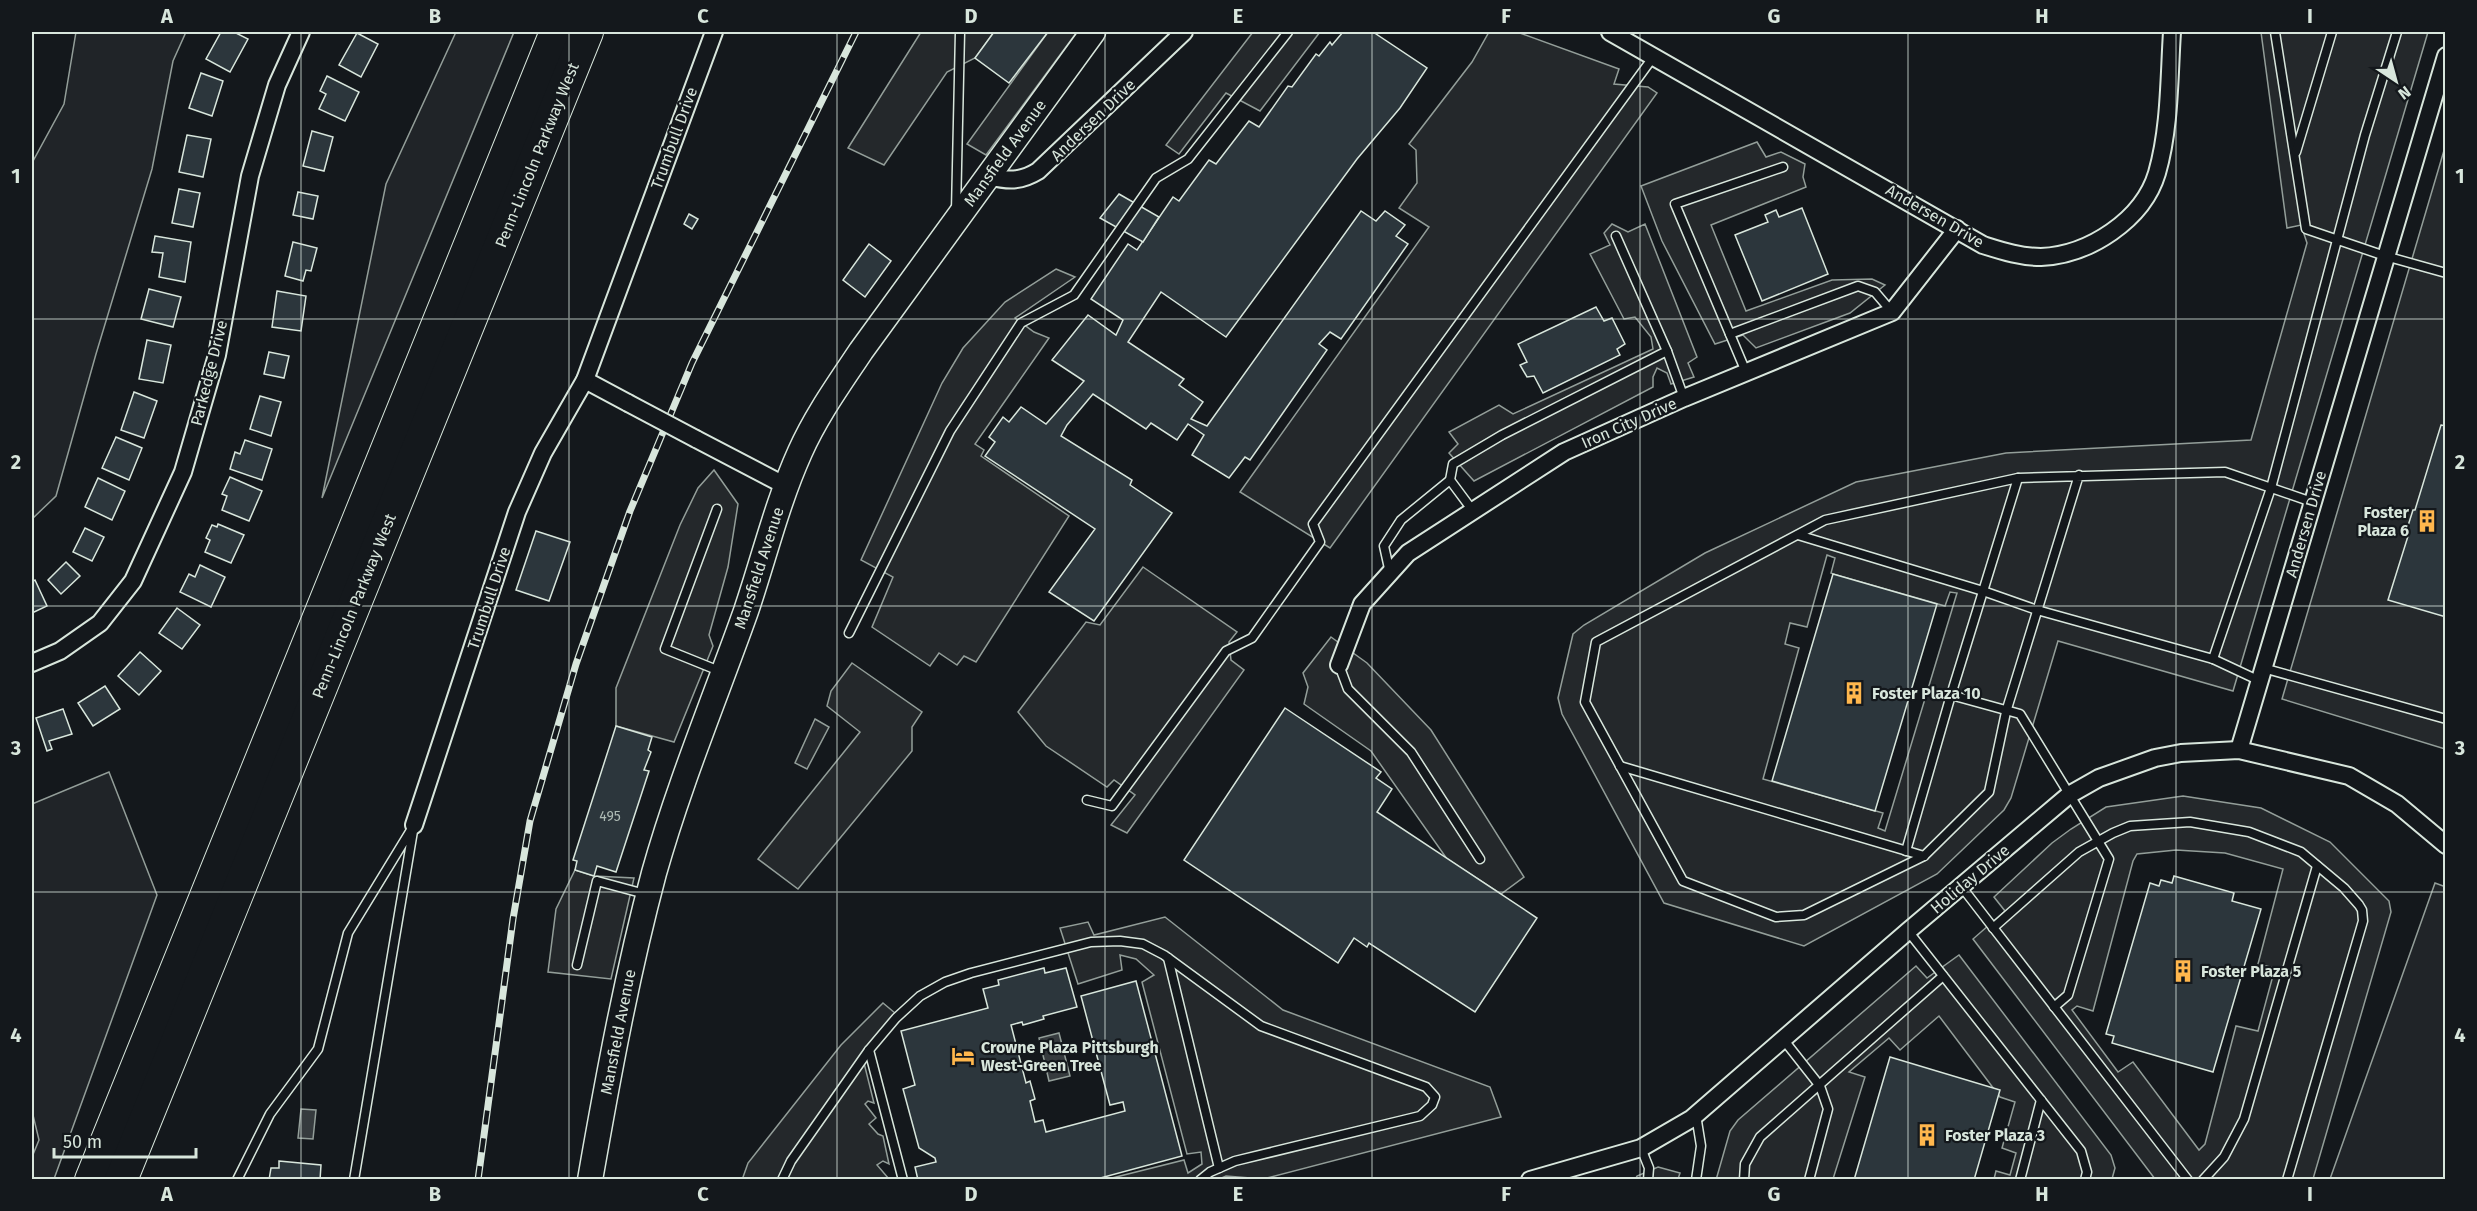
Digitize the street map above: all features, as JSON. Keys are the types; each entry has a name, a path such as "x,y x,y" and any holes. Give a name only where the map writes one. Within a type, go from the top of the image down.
{"highway":[{"name":"Penn-Lincoln Parkway West","path":"90,1179 556,32"},
{"name":"Penn-Lincoln Parkway West","path":"122,1179 587,32"}],"main road":[{"name":"Mansfield Avenue","path":"590,1179 627,986 649,894 786,486 800,451 832,394 1093,32"}],"street":[{"name":"Parkedge Drive","path":"32,663 60,651 100,623 120,598 133,581 183,472 217,355 250,176 277,85 302,32"},
{"name":"Trumbull Drive","path":"414,825 517,512 543,453 585,380 714,32"},
{"name":"Andersen Drive","path":"988,176 1012,181 1026,178 1038,171 1184,32"},
{"name":"Andersen Drive","path":"1610,32 1654,55 1983,245 2013,255 2042,257 2072,252 2100,240 2123,223 2142,202 2156,176 2161,156 2172,32"},
{"name":"Andersen Drive","path":"2239,750 2445,56"},
{"name":"Iron City Drive","path":"1340,665 1362,604 1408,553 1564,452 1684,398 1892,312 1957,229"},
{"path":"585,380 786,486"},
{"name":"Holiday Drive","path":"1530,1179 1641,1148 1696,1114 2069,795 2098,778 2155,758 2181,753 2239,750 2349,776 2397,804 2445,845"}],"lane":[{"path":"956,221 960,32"},
{"path":"849,633 950,432 1021,323 1074,295 1156,178 1188,159 1288,32"},
{"path":"2276,32 2306,229 2385,256 2445,273"},
{"path":"2295,155 2332,32"},
{"path":"2213,659 2271,488 2365,135 2397,32"},
{"path":"1087,800 1112,806 1226,651 1252,638 1320,542 1313,524 1654,55"},
{"path":"1746,372 1676,204 1783,167"},
{"path":"1616,236 1684,398"},
{"path":"1730,334 1858,286 1875,292 1892,312"},
{"path":"1390,573 1384,546 1401,520 1449,480 1453,464 1502,435 1666,351"},
{"path":"2079,475 2006,712 1989,792 1923,856 1804,915 1776,916 1683,881 1585,702 1596,642 1825,520 2018,478 2079,475 2225,472 2312,502"},
{"path":"1906,851 1950,695 2018,478"},
{"path":"1449,480 1473,511"},
{"path":"717,509 665,650 723,672"},
{"path":"1798,535 1983,591 2037,610 2213,659 2261,675 2445,719"},
{"path":"1340,665 1348,689 1411,752 1480,858"},
{"path":"1950,695 2020,714 2109,859 2068,994 2055,1007"},
{"path":"1620,766 1923,856"},
{"path":"1993,928 2079,852 2130,826 2190,822 2249,832 2301,852 2344,888 2359,905 2363,916 2287,1179"},
{"path":"237,1179 270,1114 318,1049 348,933 414,825"},
{"path":"354,1179 414,825"},
{"path":"2203,1179 2224,1157 2244,1119 2317,866"},
{"path":"577,965 597,881 649,894"},
{"path":"1961,886 2188,1179"},
{"path":"1908,931 2081,1151 2087,1172 2085,1179"},
{"path":"782,1179 791,1161 869,1050 896,1018 920,996 945,982 971,973 1090,942 1120,941 1143,944 1168,958 1261,1026 1426,1087 1435,1097 1432,1105 1420,1116 1235,1161 1200,1179"},
{"path":"1168,958 1219,1168"},
{"path":"1744,1179 1744,1164 1760,1137 1943,976"},
{"path":"1783,1039 1820,1086 1828,1110 1809,1179"},
{"path":"869,1050 903,1179"},
{"path":"2020,1179 2041,1100"},
{"path":"1696,1114 1701,1146 1696,1179"},
{"path":"1641,1148 1649,1167 1648,1179"}],"shaded area":[{"path":"76,32 186,32 173,61 152,169 56,496 32,519 32,163 64,104"},
{"path":"456,32 514,32 322,498 386,184"},
{"path":"921,32 994,32 975,58 947,72 884,165 848,148"},
{"path":"1048,32 1077,32 986,155 967,144"},
{"path":"1253,32 1320,32 1260,111 1226,93 1179,154 1166,145"},
{"path":"1489,32 1517,32 1619,69 1614,84 1648,87 1657,93 1330,548 1240,492 1429,227 1399,208 1417,183 1416,150 1409,144 1472,62"},
{"path":"2261,32 2428,32 2233,691 2058,641 2011,798 2004,810 1937,874 1804,946 1664,903 1562,714 1558,698 1573,634 1584,625 1705,553 1856,482 2006,453 2251,440 2307,243 2301,225 2287,228","holes":["1827,555 1835,558 1831,573 1833,574 1945,606 1950,592 1957,593 1885,831 1878,828 1883,813 1763,779 1799,648 1785,644 1790,623 1807,627"]},
{"path":"1757,142 1766,157 1781,152 1805,164 1803,177 1806,187 1711,225 1746,311 1832,280 1872,279 1885,285 1850,313 1756,348 1743,335 1715,344 1662,241 1641,186"},
{"path":"2445,147 2445,749 2282,699"},
{"path":"1612,224 1628,232 1645,224 1697,357 1688,363 1694,377 1671,384 1667,373 1657,368 1653,377 1653,387 1474,481 1449,453 1458,444 1449,432 1499,405 1513,414 1653,349 1651,337 1635,317 1624,319 1590,254 1610,245 1604,233"},
{"path":"1056,269 1075,277 1015,318 1034,332 1049,338 975,444 984,450 981,456 1069,516 976,662 964,656 957,665 939,653 930,666 872,627 893,577 861,560 942,383 963,348 1005,302"},
{"path":"714,470 738,504 728,567 709,635 713,646 674,742 616,726 616,688 680,525 698,488"},
{"path":"1143,567 1237,632 1229,642 1231,660 1244,670 1127,833 1111,825 1135,795 1114,780 1107,787 1046,746 1018,712 1086,622 1100,625"},
{"path":"1331,637 1367,663 1431,730 1524,877 1501,894 1447,859 1371,751 1304,704 1308,687 1303,673"},
{"path":"852,663 922,712 912,727 912,751 798,889 758,859 860,732 827,706 831,691"},
{"path":"815,719 829,727 807,769 795,763"},
{"path":"109,772 157,895 54,1179 32,1179 32,1157 39,1140 32,1111 32,804"},
{"path":"2183,796 2261,808 2330,842 2389,901 2391,912 2313,1179 2155,1179 1973,939 2005,911 1994,897 2052,843 2106,807","holes":["2176,850 2225,853 2283,869 2258,964 2275,968 2258,1031 2236,1026 2205,1144 2199,1150 2133,1062 2118,1072 2072,1010 2077,1006 2093,1011 2133,861 2137,854"]},
{"path":"575,870 594,876 634,878 611,979 548,972 556,909"},
{"path":"2435,883 2446,887 2445,1179 2330,1179"},
{"path":"1165,917 1283,1010 1490,1087 1501,1117 1263,1179 1226,1176 1217,1180 1108,1179 1184,1160 1188,1173 1202,1164 1201,1152 1187,1154 1142,982 1154,975 1136,959 1120,955 1122,970 1078,984 1060,928 1088,922 1094,935"},
{"path":"1959,955 2111,1155 2115,1168 2112,1179 1994,1179 1996,1171 2010,1175 2016,1153 2002,1148 2015,1102 2000,1097 1939,1016 1900,1050 1889,1038 1849,1072 1865,1077 1833,1179 1716,1180 1730,1131 1738,1120 1916,966 1927,978"},
{"path":"883,1003 895,1013 862,1055 874,1103 868,1101 865,1104 876,1118 869,1124 883,1136 889,1164 883,1161 877,1165 889,1179 742,1180 748,1163 841,1045"},
{"path":"1059,1033 1070,1076 1049,1081 1039,1038"},
{"path":"301,1109 316,1110 313,1139 298,1138"},
{"path":"1658,1167 1680,1173 1678,1179 1635,1180 1637,1176"}],"building":[{"path":"221,32 234,32 248,39 230,72 206,59"},
{"path":"994,32 1048,32 1009,83 975,58"},
{"path":"1343,32 1373,32 1427,68 1400,108 1357,159 1226,337 1161,292 1128,342 1184,379 1179,385 1203,402 1191,419 1207,426 1361,211 1376,221 1385,211 1405,225 1396,236 1408,244 1341,339 1330,332 1319,344 1327,350 1250,460 1245,457 1229,478 1192,455 1204,435 1188,424 1177,440 1151,423 1146,429 1093,394 1067,425 1061,436 1132,480 1130,485 1172,513 1094,621 1049,592 1095,529 985,456 995,442 989,437 1003,417 1009,422 1021,407 1046,424 1084,381 1052,360 1088,315 1116,335 1123,320 1091,299 1128,244 1137,250 1173,197 1179,201 1209,160 1216,164 1249,121 1259,127 1288,86 1292,87 1316,54 1319,56 1330,42 1332,45"},
{"path":"357,33 378,44 361,77 339,65"},
{"path":"201,73 223,81 212,116 189,108"},
{"path":"327,76 359,92 345,121 319,109 326,94 320,91"},
{"path":"312,131 333,137 324,171 303,166"},
{"path":"187,135 211,139 203,177 179,172"},
{"path":"179,189 200,193 193,227 172,223"},
{"path":"298,192 318,196 313,219 293,215"},
{"path":"1119,194 1159,217 1143,242 1100,218"},
{"path":"1802,208 1828,274 1762,301 1735,235 1768,222 1765,215 1776,210 1779,217"},
{"path":"689,214 698,219 692,229 684,224"},
{"path":"155,236 191,242 185,282 159,277 163,253 152,252"},
{"path":"293,242 317,248 311,271 306,270 303,281 285,276"},
{"path":"869,244 891,261 865,297 843,280"},
{"path":"149,289 181,297 173,327 141,319"},
{"path":"277,291 306,296 301,331 272,327"},
{"path":"1596,307 1604,321 1612,318 1625,344 1617,349 1620,355 1543,393 1534,376 1527,377 1520,365 1527,362 1518,344"},
{"path":"147,340 171,345 163,383 139,379"},
{"path":"269,352 289,356 284,378 264,374"},
{"path":"134,392 157,401 144,438 121,430"},
{"path":"260,396 281,402 271,436 250,429"},
{"name":"Foster Plaza 6","path":"2441,425 2446,426 2446,617 2388,600 2409,533 2406,532"},
{"path":"116,437 142,448 129,480 102,468"},
{"path":"245,440 272,449 262,480 230,469 235,452 240,454"},
{"path":"230,477 262,491 249,521 222,510 227,496 222,494"},
{"path":"98,478 125,491 112,520 85,507"},
{"path":"218,524 244,535 231,563 205,552 210,540 206,538 212,525 217,527"},
{"path":"85,528 104,537 92,561 73,552"},
{"path":"536,531 570,542 549,601 516,590"},
{"path":"66,562 80,576 61,594 48,580"},
{"path":"200,565 225,577 211,607 180,592 189,574 195,577"},
{"name":"Foster Plaza 10","path":"1833,574 1937,604 1875,811 1772,781"},
{"path":"35,580 47,606 32,613 32,582"},
{"path":"177,608 200,625 182,649 159,633"},
{"path":"140,652 161,671 139,695 118,676"},
{"path":"105,686 120,709 93,726 78,703"},
{"path":"1285,708 1381,772 1376,778 1392,789 1377,812 1537,918 1475,1012 1369,943 1367,947 1354,938 1338,963 1184,860"},
{"path":"63,709 72,734 49,741 52,749 47,751 36,718"},
{"path":"616,726 652,737 648,750 651,752 644,770 649,771 616,872 597,866 594,876 575,870 577,861 573,860"},
{"name":"Foster Plaza 5","path":"2174,876 2234,893 2232,901 2261,909 2213,1072 2112,1043 2114,1036 2106,1034 2150,883 2159,886 2161,880 2172,883"},
{"name":"Crowne Plaza Pittsburgh West-Green Tree","path":"1044,968 1045,973 1066,968 1077,1007 1043,1016 1044,1019 1023,1025 1022,1022 1011,1025 1026,1083 1030,1081 1035,1099 1030,1101 1035,1122 1043,1120 1046,1132 1125,1111 1123,1102 1110,1105 1081,996 1136,981 1182,1156 1093,1180 918,1180 915,1167 936,1162 935,1158 919,1148 903,1089 915,1085 901,1031 988,1008 983,989 999,985 998,980"},
{"name":"Foster Plaza 3","path":"1890,1057 2000,1090 1974,1180 1854,1180"},
{"path":"279,1161 321,1165 320,1180 269,1180 271,1168 279,1168"}],"railway":[{"path":"478,1180 513,919 530,821 576,664 630,511 692,363 856,32"}],"place":[{"name":"Foster Plaza 6","path":"2427,521"},
{"name":"Foster Plaza 10","path":"1854,693"},
{"name":"Foster Plaza 5","path":"2183,971"},
{"name":"Crowne Plaza Pittsburgh West-Green Tree","path":"963,1056"},
{"name":"Foster Plaza 3","path":"1927,1135"}]}
